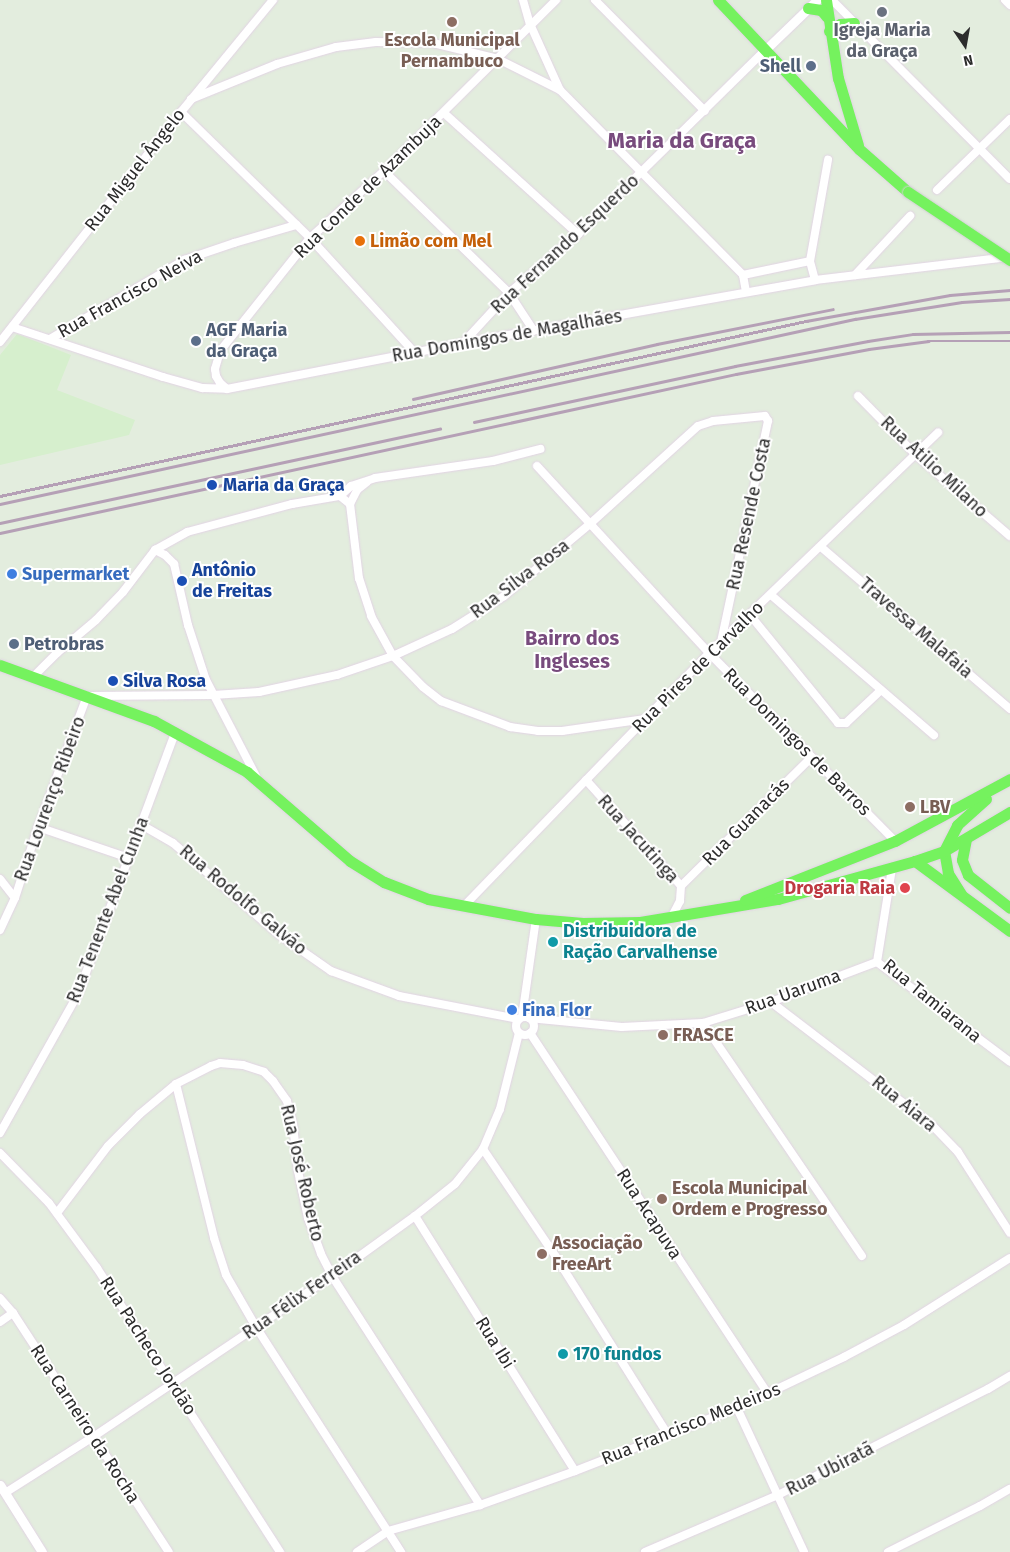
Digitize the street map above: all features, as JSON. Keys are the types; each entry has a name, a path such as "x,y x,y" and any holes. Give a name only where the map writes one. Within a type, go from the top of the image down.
{"main road":[{"path":"718,0 860,149 908,192 1010,260"},
{"path":"826,0 829,31 845,106 860,149"},
{"path":"808,8 821,10 827,17"},
{"path":"829,31 840,24 854,22"},
{"path":"0,665 154,721 257,778 343,855 367,872 404,891 464,906 536,919 610,923 670,918 778,899 892,868 944,851 1010,812"},
{"path":"727,907 895,841 1010,779"},
{"path":"961,894 948,873 944,851 952,833 965,815 1010,783"},
{"path":"966,839 962,860 968,875 1010,908"},
{"path":"915,861 1010,931"}],"street":[{"name":"Rua Miguel Ângelo","path":"0,342 191,99 272,0"},
{"path":"523,0 530,24 560,90"},
{"name":"Rua Conde de Azambuja","path":"227,389 216,376 215,369 220,351 310,238 444,113 530,24 556,0"},
{"path":"595,0 705,111"},
{"name":"Rua Fernando Esquerdo","path":"463,343 509,293 578,234 817,0"},
{"path":"832,0 1010,179"},
{"path":"1005,0 1010,5"},
{"path":"191,99 277,64 336,47 376,42 433,43 498,59 560,90 743,275 746,292"},
{"path":"181,112 310,238 415,353"},
{"path":"444,113 578,234"},
{"path":"937,190 1010,120"},
{"path":"815,280 810,261 828,160"},
{"path":"384,171 509,293 534,331"},
{"path":"855,274 910,216"},
{"name":"Rua Francisco Neiva","path":"50,339 184,260 296,225"},
{"name":"Rua Domingos de Magalhães","path":"12,326 163,377 202,388 227,389 463,343 815,280 1010,256"},
{"path":"743,275 810,261"},
{"name":"Rua Atilio Milano","path":"858,396 916,455 1010,536"},
{"name":"Rua Resende Costa","path":"713,421 765,416 768,421 721,642"},
{"name":"Rua Silva Rosa","path":"87,696 213,695 259,692 337,675 393,656 452,629 504,596 591,523 698,426 713,421"},
{"name":"Rua Pires de Carvalho","path":"464,906 721,642 938,433"},
{"path":"34,676 103,613 123,592 155,550 187,532 210,524 292,504 340,496 351,486 376,478 493,461 540,449"},
{"name":"Rua Domingos de Barros","path":"538,466 709,654 895,841"},
{"path":"376,478 357,490 350,504 359,578 371,616 393,656 423,687 441,701 510,727 538,732 562,731 645,719"},
{"path":"340,496 350,504"},
{"name":"Travessa Malafaia","path":"821,547 1010,709"},
{"path":"155,550 165,555 174,564 197,657 213,695 257,778"},
{"path":"771,595 934,735"},
{"path":"750,615 838,724 846,723 881,690"},
{"name":"Rua Lourenço Ribeiro","path":"0,930 15,898 38,827 87,696"},
{"name":"Rua Tenente Abel Cunha","path":"0,1133 78,994 140,824 176,733"},
{"name":"Rua Guanacás","path":"681,886 812,758"},
{"name":"Rua Jacutinga","path":"586,780 681,886 680,902 670,918"},
{"name":"Rua Rodolfo Galvão","path":"140,824 173,842 278,934 332,970 398,996 524,1018"},
{"path":"38,827 129,858"},
{"name":"Rua Tamiarana","path":"892,868 878,962 1010,1062"},
{"path":"0,878 15,898"},
{"name":"Rua Jacutinga","path":"680,902 692,914"},
{"path":"524,1018 534,1026 530,1033 524,1035 519,1033 516,1025 524,1018 536,919"},
{"name":"Rua Uaruma","path":"524,1018 622,1026 703,1023 771,1002 878,962"},
{"name":"Rua Aiara","path":"771,1002 932,1125 958,1152 1010,1232"},
{"path":"703,1023 862,1256"},
{"name":"Rua Félix Ferreira","path":"3,1489 93,1437 173,1384 332,1276 415,1216 455,1184 483,1149 500,1109 519,1033"},
{"name":"Rua Acapuva","path":"530,1033 768,1394"},
{"name":"Rua José Roberto","path":"57,1213 108,1146 140,1114 176,1084 220,1063 255,1068 273,1081 287,1101 290,1109 298,1171 308,1218 316,1243 332,1276 480,1505"},
{"path":"176,1084 214,1238 226,1275 256,1327 402,1552"},
{"path":"483,1149 556,1257 668,1435"},
{"name":"Rua Pacheco Jordão","path":"0,1152 57,1213 97,1268 280,1552"},
{"name":"Rua Ibi","path":"415,1216 575,1471"},
{"name":"Rua Francisco Medeiros","path":"357,1552 388,1531 480,1505 575,1471 737,1408 844,1357 904,1325 1010,1258"},
{"name":"Rua Carneiro da Rocha","path":"0,1298 13,1314 169,1552"},
{"path":"0,1322 13,1314"},
{"name":"Rua Ubiratã","path":"645,1552 778,1496 1010,1376"},
{"path":"737,1408 804,1552"},
{"path":"3,1489 42,1552"},
{"path":"888,1552 1010,1489"}],"shaded area":[{"path":"17,334 71,355 57,390 135,420 129,435 0,465 0,355"}],"railway":[{"path":"0,496 806,321 950,295 1010,290"},
{"path":"0,504 855,319 962,302 1010,299"},
{"path":"413,399 657,344 833,309"},
{"path":"474,422 735,366 868,341 913,334 1010,332"},
{"path":"0,533 736,374 869,349 928,341 1010,341"},
{"path":"0,523 440,429"}],"place":[{"name":"Igreja Maria da Graça","path":"882,12"},
{"name":"Escola Municipal Pernambuco","path":"452,22"},
{"name":"Shell","path":"811,66"},
{"name":"Limão com Mel","path":"360,241"},
{"name":"AGF Maria da Graça","path":"196,341"},
{"name":"Maria da Graça","path":"212,485"},
{"name":"Supermarket","path":"12,574"},
{"name":"Antônio de Freitas","path":"182,581"},
{"name":"Petrobras","path":"14,644"},
{"name":"Silva Rosa","path":"113,681"},
{"name":"LBV","path":"910,807"},
{"name":"Drogaria Raia","path":"905,888"},
{"name":"Distribuidora de Ração Carvalhense","path":"553,942"},
{"name":"Fina Flor","path":"512,1010"},
{"name":"FRASCE","path":"663,1035"},
{"name":"Escola Municipal Ordem e Progresso","path":"662,1199"},
{"name":"Associação FreeArt","path":"542,1254"},
{"name":"170 fundos","path":"563,1354"}],"district":[{"name":"Maria da Graça","path":"682,141"},
{"name":"Bairro dos Ingleses","path":"572,650"}]}
